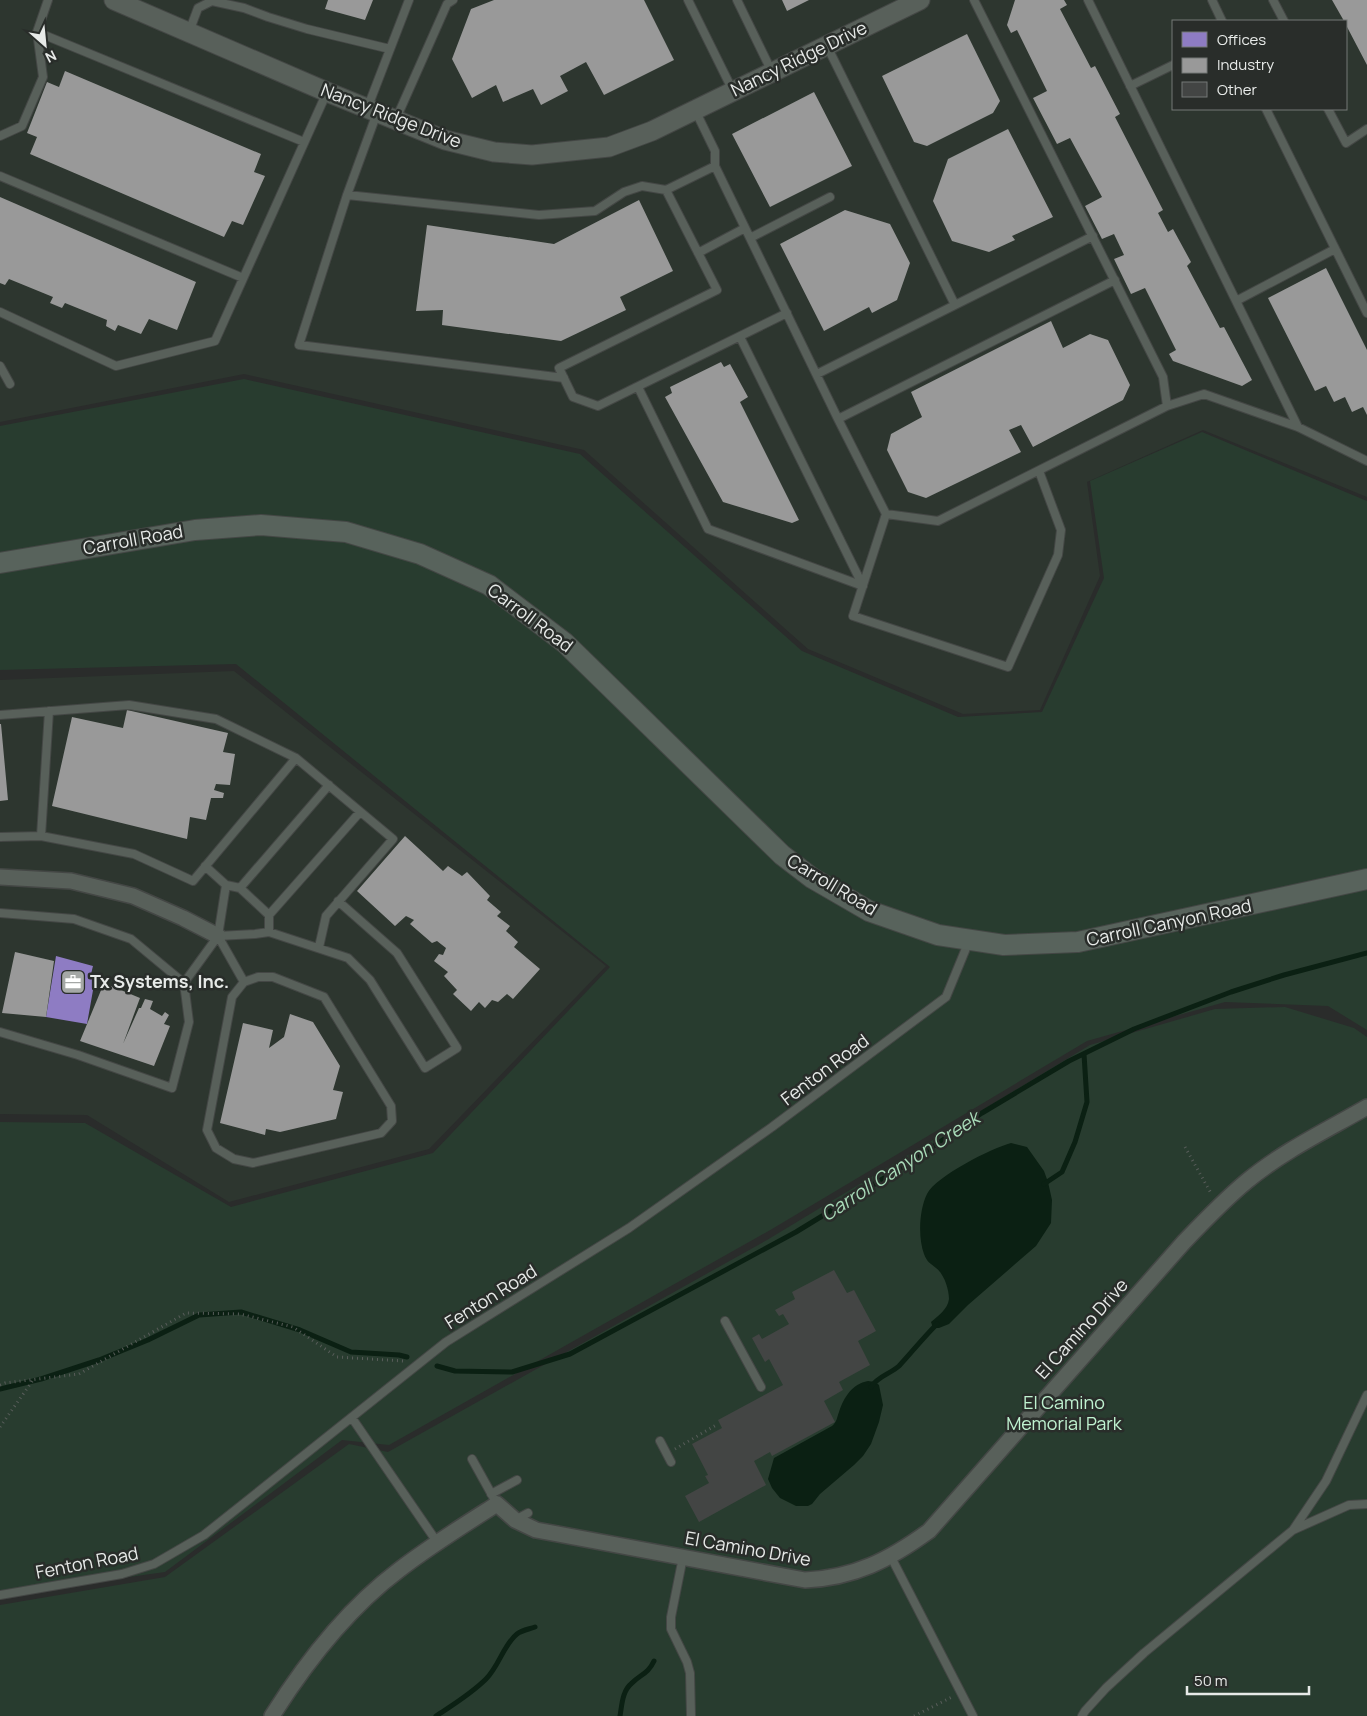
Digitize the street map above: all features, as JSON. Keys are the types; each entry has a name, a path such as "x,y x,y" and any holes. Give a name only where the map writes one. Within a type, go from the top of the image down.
{"main road":[{"name":"Carroll Road","path":"0,563 195,530 262,525 346,532 420,554 488,585 565,643 782,855 812,878 870,911 938,936 970,940"},
{"name":"Carroll Canyon Road","path":"970,940 1004,945 1078,942 1367,879"}],"street":[{"name":"Nancy Ridge Drive","path":"114,0 327,92 445,140 494,152 532,155 609,147 652,131 920,0"},
{"path":"0,877 71,881 133,896 218,936"},
{"name":"El Camino Drive","path":"494,1499 522,1517 536,1530 805,1580 823,1580 860,1571 891,1557 928,1531 1218,1206 1248,1180 1288,1152 1367,1107"},
{"path":"272,1716 308,1663 352,1613 398,1570 494,1499"}],"lane":[{"path":"0,136 22,126 43,77 37,32 48,0"},
{"path":"409,0 390,49 347,195 299,345 564,378"},
{"path":"396,120 447,4 452,0"},
{"path":"688,0 733,91"},
{"path":"737,0 772,72"},
{"path":"974,0 1163,377 1167,406"},
{"path":"1088,0 1298,428"},
{"path":"1212,0 1222,20"},
{"path":"1273,0 1283,20"},
{"path":"189,32 198,8 212,1 244,8 307,29 390,49"},
{"path":"37,32 304,142"},
{"path":"827,46 955,305"},
{"path":"1130,86 1172,65"},
{"path":"0,312 116,366 214,341 327,92"},
{"path":"695,110 715,151 714,166 886,514 853,616 1008,667 1058,555 1061,530 1039,471"},
{"path":"1266,110 1367,313"},
{"path":"1329,110 1346,143 1367,129"},
{"path":"347,195 539,215 594,211 624,192 642,186 666,190 714,166"},
{"path":"0,176 243,278"},
{"path":"666,190 717,290 559,368 573,397 598,406 787,313"},
{"path":"750,238 830,197"},
{"path":"698,253 745,228"},
{"path":"816,374 1093,236"},
{"path":"1236,301 1335,249"},
{"path":"838,418 1115,280"},
{"path":"740,336 863,586"},
{"path":"0,366 10,384"},
{"path":"638,387 708,529 863,586"},
{"path":"886,514 938,522 1167,406 1204,394 1298,428 1367,461"},
{"path":"0,715 129,705 216,719 296,758 393,839 326,916 319,947"},
{"path":"41,836 49,711"},
{"path":"0,837 41,836 134,854 193,881 296,758"},
{"path":"240,888 329,785"},
{"path":"269,932 269,915 360,812"},
{"path":"205,866 226,884 240,888 269,915"},
{"path":"184,983 218,936 226,884"},
{"path":"218,936 269,932 348,958 370,980 425,1068 457,1048 397,953 338,901"},
{"path":"0,913 74,919 131,939 184,983 189,1022 172,1088 78,1055 0,1032"},
{"path":"218,936 244,982"},
{"name":"Fenton Road","path":"0,1594 122,1574 154,1564 204,1535 446,1342 637,1223 772,1127 946,997 970,940"},
{"path":"258,977 273,977 324,997 391,1106 392,1121 381,1133 253,1163 234,1159 216,1148 206,1130 232,997 244,982 258,977"},
{"path":"725,1321 761,1387"},
{"path":"1082,1716 1106,1688 1138,1659 1292,1530 1326,1481 1367,1395"},
{"path":"352,1418 436,1542"},
{"path":"660,1441 671,1462"},
{"path":"472,1459 494,1499 517,1480"},
{"path":"1292,1530 1349,1505 1367,1504"},
{"path":"683,1557 671,1617 671,1629 687,1662 690,1673 692,1716"},
{"path":"891,1557 973,1716"}],"path":[{"path":"1185,1147 1218,1206"},
{"path":"0,1385 79,1374 186,1314 240,1314 293,1327 337,1357 422,1362"},
{"path":"0,1426 34,1380"},
{"path":"666,1453 718,1424"},
{"path":"914,1716 960,1693"}],"shaded area":[{"path":"0,0 1367,0 1367,497 1203,430 1087,482 1100,576 1040,710 963,714 808,649 584,450 244,374 0,422"},
{"path":"234,671 606,966 429,1149 229,1202 87,1115 0,1114 0,680"},
{"path":"1011,1143 1027,1147 1044,1171 1052,1200 1051,1223 1036,1246 949,1324 933,1328 931,1322 945,1309 949,1299 944,1278 928,1261 922,1247 920,1232 924,1201 932,1187 953,1171 978,1157"},
{"path":"868,1381 879,1385 883,1405 871,1444 863,1456 820,1494 812,1504 796,1506 780,1498 768,1479 774,1458 832,1426 849,1392 857,1385"}],"green space":[{"path":"244,379 580,454 802,651 958,717 1042,712 1104,578 1090,481 1202,432 1367,501 1367,1030 1328,1006 1225,1002 1087,1041 772,1229 389,1445 342,1440 165,1572 0,1595 0,1122 85,1123 231,1207 433,1153 610,967 236,664 0,670 0,426"},
{"name":"El Camino Memorial Park","path":"1285,1007 1354,1028 1367,1037 1367,1716 0,1716 0,1605 165,1577 349,1444 388,1452 767,1240 1090,1045 1215,1009"}],"building: Offices":[{"path":"56,956 93,966 90,978 95,979 87,1024 46,1017"}],"building: Industry":[{"path":"328,0 373,0 365,20 325,9"},
{"path":"494,0 644,0 674,60 604,95 586,62 560,76 568,91 541,105 533,89 503,102 496,85 472,98 452,59 471,9"},
{"path":"782,0 809,0 787,11"},
{"path":"1015,0 1064,0 1067,5 1060,9 1091,68 1095,66 1120,114 1115,117 1163,210 1158,213 1168,232 1173,229 1191,262 1187,266 1220,328 1224,327 1252,380 1242,386 1173,361 1169,354 1176,350 1145,288 1131,294 1114,259 1124,255 1114,234 1102,239 1085,206 1102,197 1070,138 1057,144 1033,98 1047,91 1017,30 1011,33 1007,25"},
{"path":"1332,0 1367,0 1367,65 1347,27 1347,20 1343,20"},
{"path":"967,34 1000,101 993,113 927,146 914,142 882,76"},
{"path":"65,71 261,154 254,172 265,176 243,225 232,221 224,237 30,154 37,137 27,133 47,82 59,87"},
{"path":"814,92 852,166 770,207 732,134"},
{"path":"1008,129 1053,217 1012,236 1015,240 989,252 952,241 933,201 948,159"},
{"path":"0,197 196,282 177,330 149,319 141,334 118,325 115,331 106,326 107,320 65,303 62,308 50,303 53,297 9,279 5,285 0,283"},
{"path":"639,200 673,271 620,297 626,310 561,341 442,325 443,310 416,311 427,225 554,244"},
{"path":"845,210 890,224 910,263 897,300 872,313 869,307 824,331 780,244"},
{"path":"1326,268 1367,350 1367,415 1363,407 1352,412 1345,397 1334,402 1326,386 1315,391 1268,298"},
{"path":"1051,321 1063,348 1090,334 1108,340 1130,385 1123,400 1033,447 1021,425 1009,430 1021,452 926,498 908,492 887,450 891,434 922,417 911,392"},
{"path":"721,362 724,367 730,364 748,397 740,402 799,520 792,523 723,502 665,397 672,393 670,387"},
{"path":"127,710 228,733 223,752 235,754 230,785 216,784 214,790 224,793 223,798 211,798 206,820 190,817 187,839 52,806 72,717 123,728"},
{"path":"0,724 8,800 0,801"},
{"path":"405,836 443,871 448,866 462,876 467,872 490,896 487,900 501,912 497,916 510,926 506,931 518,942 514,947 540,969 513,999 507,994 498,1002 492,1000 485,1008 479,1002 471,1011 453,994 457,990 444,976 448,972 434,961 439,954 443,955 446,948 437,941 432,943 410,924 414,920 406,916 395,926 357,891"},
{"path":"15,952 54,961 46,1017 2,1013"},
{"path":"104,983 140,998 123,1044 145,999 153,1001 150,1009 162,1016 165,1012 169,1015 164,1024 170,1026 154,1066 80,1041"},
{"path":"290,1014 313,1022 340,1066 333,1090 343,1092 336,1119 280,1132 266,1129 265,1135 220,1123 243,1023 273,1030 269,1048 284,1037"}],"building: Other":[{"path":"834,1270 847,1293 854,1290 876,1331 858,1341 870,1365 839,1382 843,1390 824,1401 835,1422 772,1456 770,1452 754,1461 766,1485 699,1522 685,1496 709,1483 705,1476 708,1475 692,1444 722,1428 718,1420 783,1385 769,1359 765,1362 752,1338 759,1334 762,1339 789,1324 783,1314 779,1316 775,1310 795,1299 792,1292"}],"waterway":[{"name":"Carroll Canyon Creek","path":"437,1366 455,1371 512,1372 570,1354 796,1232 912,1161 982,1113 1069,1061 1134,1029 1231,992 1284,975 1367,953"},
{"path":"1044,1184 1062,1172 1075,1142 1087,1102 1084,1054"},
{"name":"Carroll Canyon Creek","path":"0,1389 41,1379 99,1360 148,1340 199,1315 241,1312 300,1330 351,1352 407,1357"},
{"path":"871,1387 877,1380 896,1369 937,1324"},
{"path":"436,1716 468,1694 491,1674 512,1638 535,1627"},
{"path":"620,1716 626,1690 647,1671 654,1661"}],"place":[{"name":"Tx Systems, Inc.","path":"73,982"}]}
